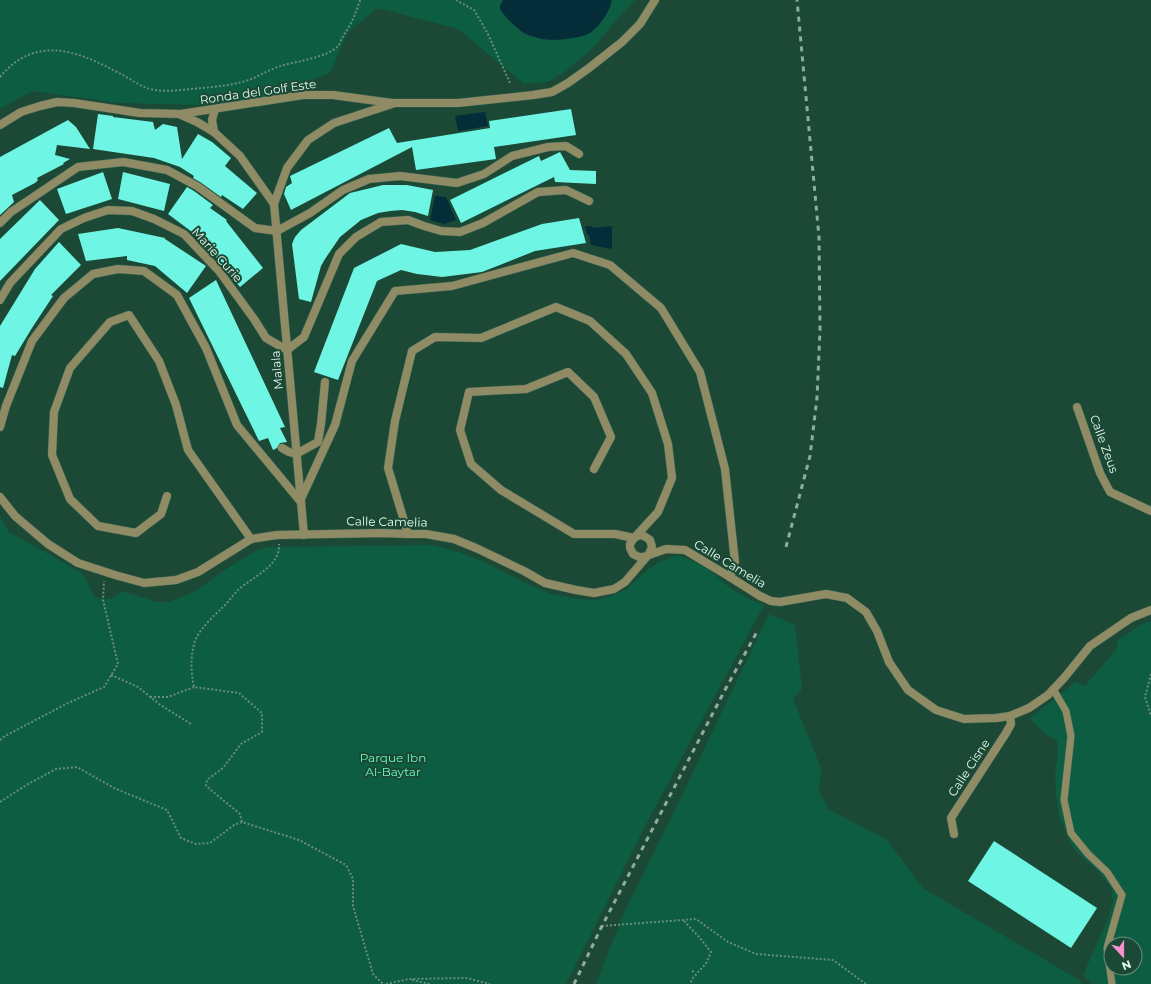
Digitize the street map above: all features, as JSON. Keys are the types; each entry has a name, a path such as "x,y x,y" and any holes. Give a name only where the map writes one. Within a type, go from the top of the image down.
{"street":[{"name":"Ronda del Golf Este","path":"0,124 21,112 57,102 140,113 181,114 303,95 333,95 392,103 458,103 552,92 589,68 622,42 640,24 655,0"},
{"path":"274,204 287,168 308,140 334,123 392,103"},
{"path":"214,132 212,120 215,109"},
{"path":"181,114 214,132 240,156 274,204"},
{"path":"0,223 11,212 78,167 123,162 167,170 197,186 255,228 277,231 310,213 343,190 369,179 400,176 457,183 484,174 512,156 548,147 566,146 579,154"},
{"path":"287,350 304,337 339,254 356,237 381,222 408,220 441,231 460,232 483,223 538,192 566,190 588,201"},
{"name":"Malala","path":"274,204 304,535"},
{"name":"Marie Curie","path":"0,300 10,283 61,230 84,218 108,210 132,211 154,219 184,234 219,271 266,338 287,350"},
{"path":"0,427 6,406 32,341 64,298 93,274 118,269 144,271 177,295 206,348 237,425 300,501 335,425 352,361 395,291 452,286 573,253 610,265 661,308 700,372 724,469 735,562 730,577"},
{"path":"408,534 388,468 395,421 412,351 435,337 481,338 556,307 590,321 626,354 652,392 668,444 672,478 658,512 634,538 630,544 633,554 639,557 647,556 651,551 652,543 644,536 641,535 634,538 615,534 574,534 501,490 471,464 460,430 469,392 526,389 568,372 594,397 611,437 594,469"},
{"path":"167,496 161,514 136,533 98,526 70,499 52,455 54,412 70,368 110,322 129,315 159,361 176,404 188,450 251,539"},
{"path":"282,448 296,454 318,442 324,382"},
{"name":"Calle Zeus","path":"1077,407 1100,473 1110,492 1151,511"},
{"name":"Calle Camelia","path":"0,497 15,516 48,544 78,563 144,583 176,580 198,572 251,539 277,535 382,533 426,534 454,540 524,571 545,583 594,593 614,589 625,582 647,556 666,549 685,550 760,596 771,601 780,602 826,594 847,598 866,612 877,631 889,662 908,690 936,710 964,719 1010,716"},
{"path":"1010,716 1029,708 1048,695 1090,646 1131,618 1151,610"},
{"name":"Calle Cisne","path":"954,834 952,818 1006,733 1011,724 1010,716"}],"lane":[{"path":"1053,689 1066,711 1070,736 1064,800 1071,834 1088,854 1107,872 1122,895 1107,948 1112,984"}],"path":[{"path":"0,77 12,64 34,53 62,50 79,55 154,90 166,91 223,86 243,81 283,65 318,57 334,49 338,46 348,29 357,12 360,0"},
{"path":"456,0 474,10 487,32 510,83"},
{"path":"194,687 191,671 195,641 202,630 238,590 268,567 277,556 279,546 277,535"},
{"path":"0,740 68,703 104,688 118,664 103,600 104,572"},
{"path":"1151,674 1146,697 1151,716"},
{"path":"111,675 138,687 159,704 190,724"},
{"path":"150,697 168,697 194,687 239,693 262,713 262,732 241,744 223,768 207,780 206,786 240,814 242,822"},
{"path":"0,802 28,784 56,769 77,766 114,788 166,810 181,838 196,844 210,843 234,825 242,822 299,840 346,865 353,879 353,906 373,974 383,984"},
{"path":"602,926 696,919 728,942 756,954 832,960 866,984"},
{"path":"684,921 699,936 711,952 707,962 693,978 690,984"},
{"path":"386,984 409,979 466,978 490,984"},
{"path":"409,979 430,984"}],"green space":[{"path":"0,0 635,0 593,48 566,71 548,82 524,84 458,29 378,8 348,32 330,73 252,103 199,105 120,103 32,91 0,109"},
{"name":"Parque Ibn Al-Baytar","path":"0,517 9,532 82,573 95,597 103,599 115,597 122,591 157,602 169,602 194,592 223,571 257,550 269,547 432,545 478,559 532,586 554,595 596,600 625,590 649,569 660,562 675,556 682,556 706,567 730,588 749,599 764,605 644,828 566,984 0,984"},
{"path":"769,614 795,625 802,689 793,699 821,768 819,791 828,809 886,839 923,888 1081,981 1081,984 596,984 624,913"},
{"path":"1151,621 1151,984 1092,984 1083,975 1109,916 1113,901 1111,888 1099,872 1072,846 1059,816 1055,774 1058,754 1057,741 1046,734 1029,719 1076,682 1085,686 1118,647 1117,641 1142,624"}],"water":[{"path":"503,0 612,0 604,18 590,33 584,36 554,40 536,38 521,31 500,9"},
{"path":"485,112 488,126 458,131 455,116"},
{"path":"435,196 446,197 456,220 444,224 430,220"},
{"path":"585,226 592,226 593,228 612,226 612,249 591,245"}],"building":[{"path":"571,109 576,135 494,147 496,159 416,170 412,147 291,210 284,194 286,187 292,183 290,176 389,128 397,143 490,128 489,121"},
{"path":"98,114 153,122 155,130 163,124 177,127 182,159 198,134 212,142 231,158 225,166 257,193 243,209 222,195 221,197 193,178 194,176 180,167 154,158 93,149"},
{"path":"68,120 76,127 90,149 57,145 55,155 70,159 63,163 64,164 37,178 38,180 35,183 12,195 14,202 0,215 0,157"},
{"path":"560,152 570,170 596,171 596,184 555,182 554,177 461,223 450,200 539,156 541,161"},
{"path":"103,172 112,199 66,214 57,189"},
{"path":"123,172 170,184 164,211 118,199"},
{"path":"383,185 407,185 433,190 428,216 402,210 378,213 361,220 340,237 325,259 321,266 311,302 299,299 292,244 295,237 301,230 350,193"},
{"path":"187,187 213,205 210,208 227,220 226,221 263,268 240,287 208,247 213,248 198,234 196,235 168,214"},
{"path":"40,200 59,220 0,281 0,239"},
{"path":"579,218 586,243 535,251 482,272 442,277 417,274 401,270 377,281 338,380 314,372 354,268 401,244 435,252 470,250 542,224"},
{"path":"118,228 165,238 206,266 187,293 155,266 127,260 127,256 86,261 78,234"},
{"path":"59,242 81,265 51,295 53,296 15,356 12,355 3,388 0,387 0,326 35,269"},
{"path":"216,280 285,427 280,428 287,442 280,443 277,448 273,450 268,438 259,441 189,298"},
{"path":"994,841 1097,908 1071,948 968,881"}],"railway":[{"path":"786,547 810,456 817,398 820,330 819,237 797,0"},
{"path":"574,984 602,926 726,688 758,630"}]}
